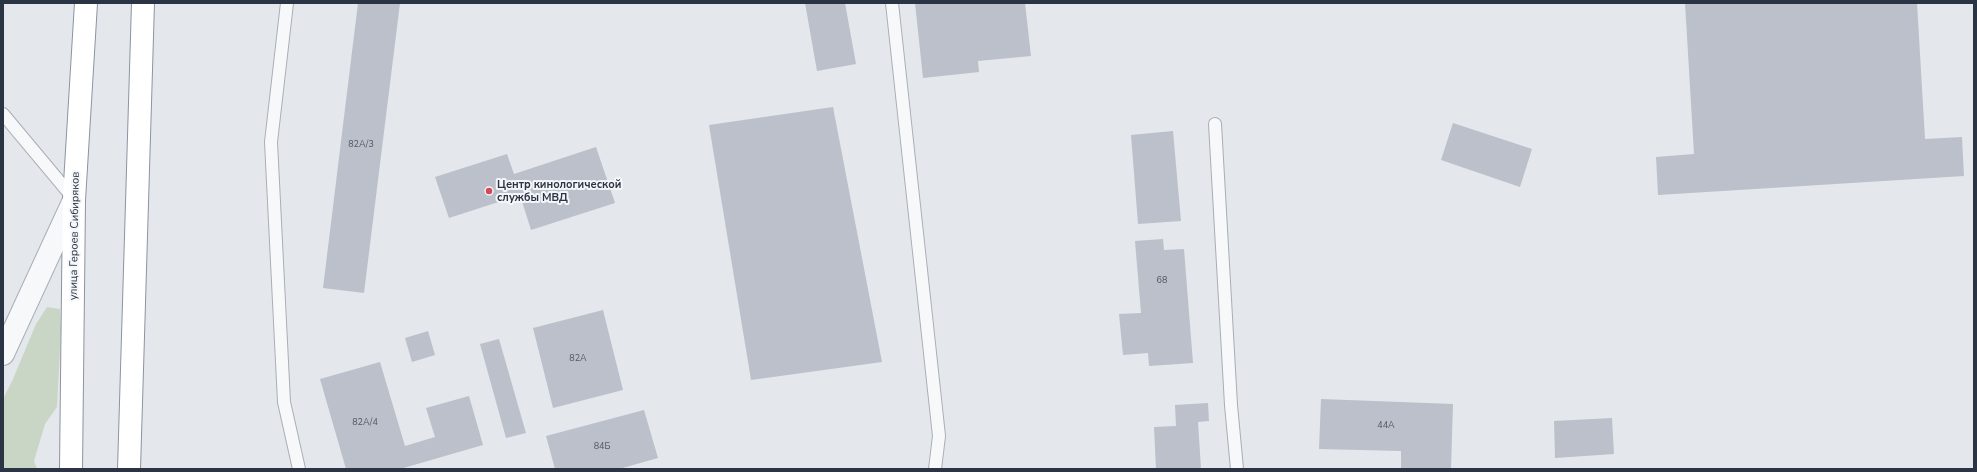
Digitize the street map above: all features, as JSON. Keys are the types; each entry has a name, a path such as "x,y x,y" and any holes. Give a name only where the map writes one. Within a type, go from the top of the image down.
{"highway":[{"name":"улица Героев Сибиряков","path":"71,469 74,200 86,3"},
{"path":"129,469 143,3"}],"street":[{"path":"3,354 74,200"}],"lane":[{"path":"286,3 271,142 284,402 299,469"},
{"path":"892,3 939,436 935,469"},
{"path":"3,114 74,200"},
{"path":"1215,124 1230,398 1237,469"}],"green space":[{"path":"47,307 60,309 61,330 57,407 45,424 34,461 37,469 3,469 3,399 36,324"}],"building":[{"path":"358,3 400,3 364,293 323,288"},
{"path":"805,3 845,3 856,64 817,71"},
{"path":"915,3 1025,3 1031,56 978,61 979,72 923,78"},
{"path":"1685,3 1917,3 1925,139 1962,137 1964,176 1658,195 1656,157 1694,154"},
{"path":"833,107 882,362 751,380 709,125"},
{"path":"1453,123 1532,149 1520,187 1441,160"},
{"path":"1173,131 1181,221 1138,224 1131,135"},
{"path":"596,147 615,203 531,230 520,195 449,218 435,177 507,154 514,174"},
{"path":"1163,239 1164,250 1184,249 1193,363 1149,366 1148,353 1123,355 1119,314 1141,313 1135,241"},
{"path":"603,310 623,390 553,408 533,328"},
{"path":"428,331 435,355 412,362 405,338"},
{"path":"499,339 526,433 506,438 480,344"},
{"path":"380,362 405,446 435,437 426,408 469,396 483,445 400,469 346,469 320,379"},
{"path":"1321,399 1453,404 1451,469 1401,469 1401,451 1319,449"},
{"path":"1208,403 1209,421 1198,422 1201,469 1156,469 1154,427 1176,426 1175,405"},
{"path":"644,410 658,458 619,469 555,469 546,436"},
{"path":"1612,418 1614,454 1555,458 1554,421"}],"place":[{"name":"Центр кинологической службы МВД","path":"489,191"}]}
